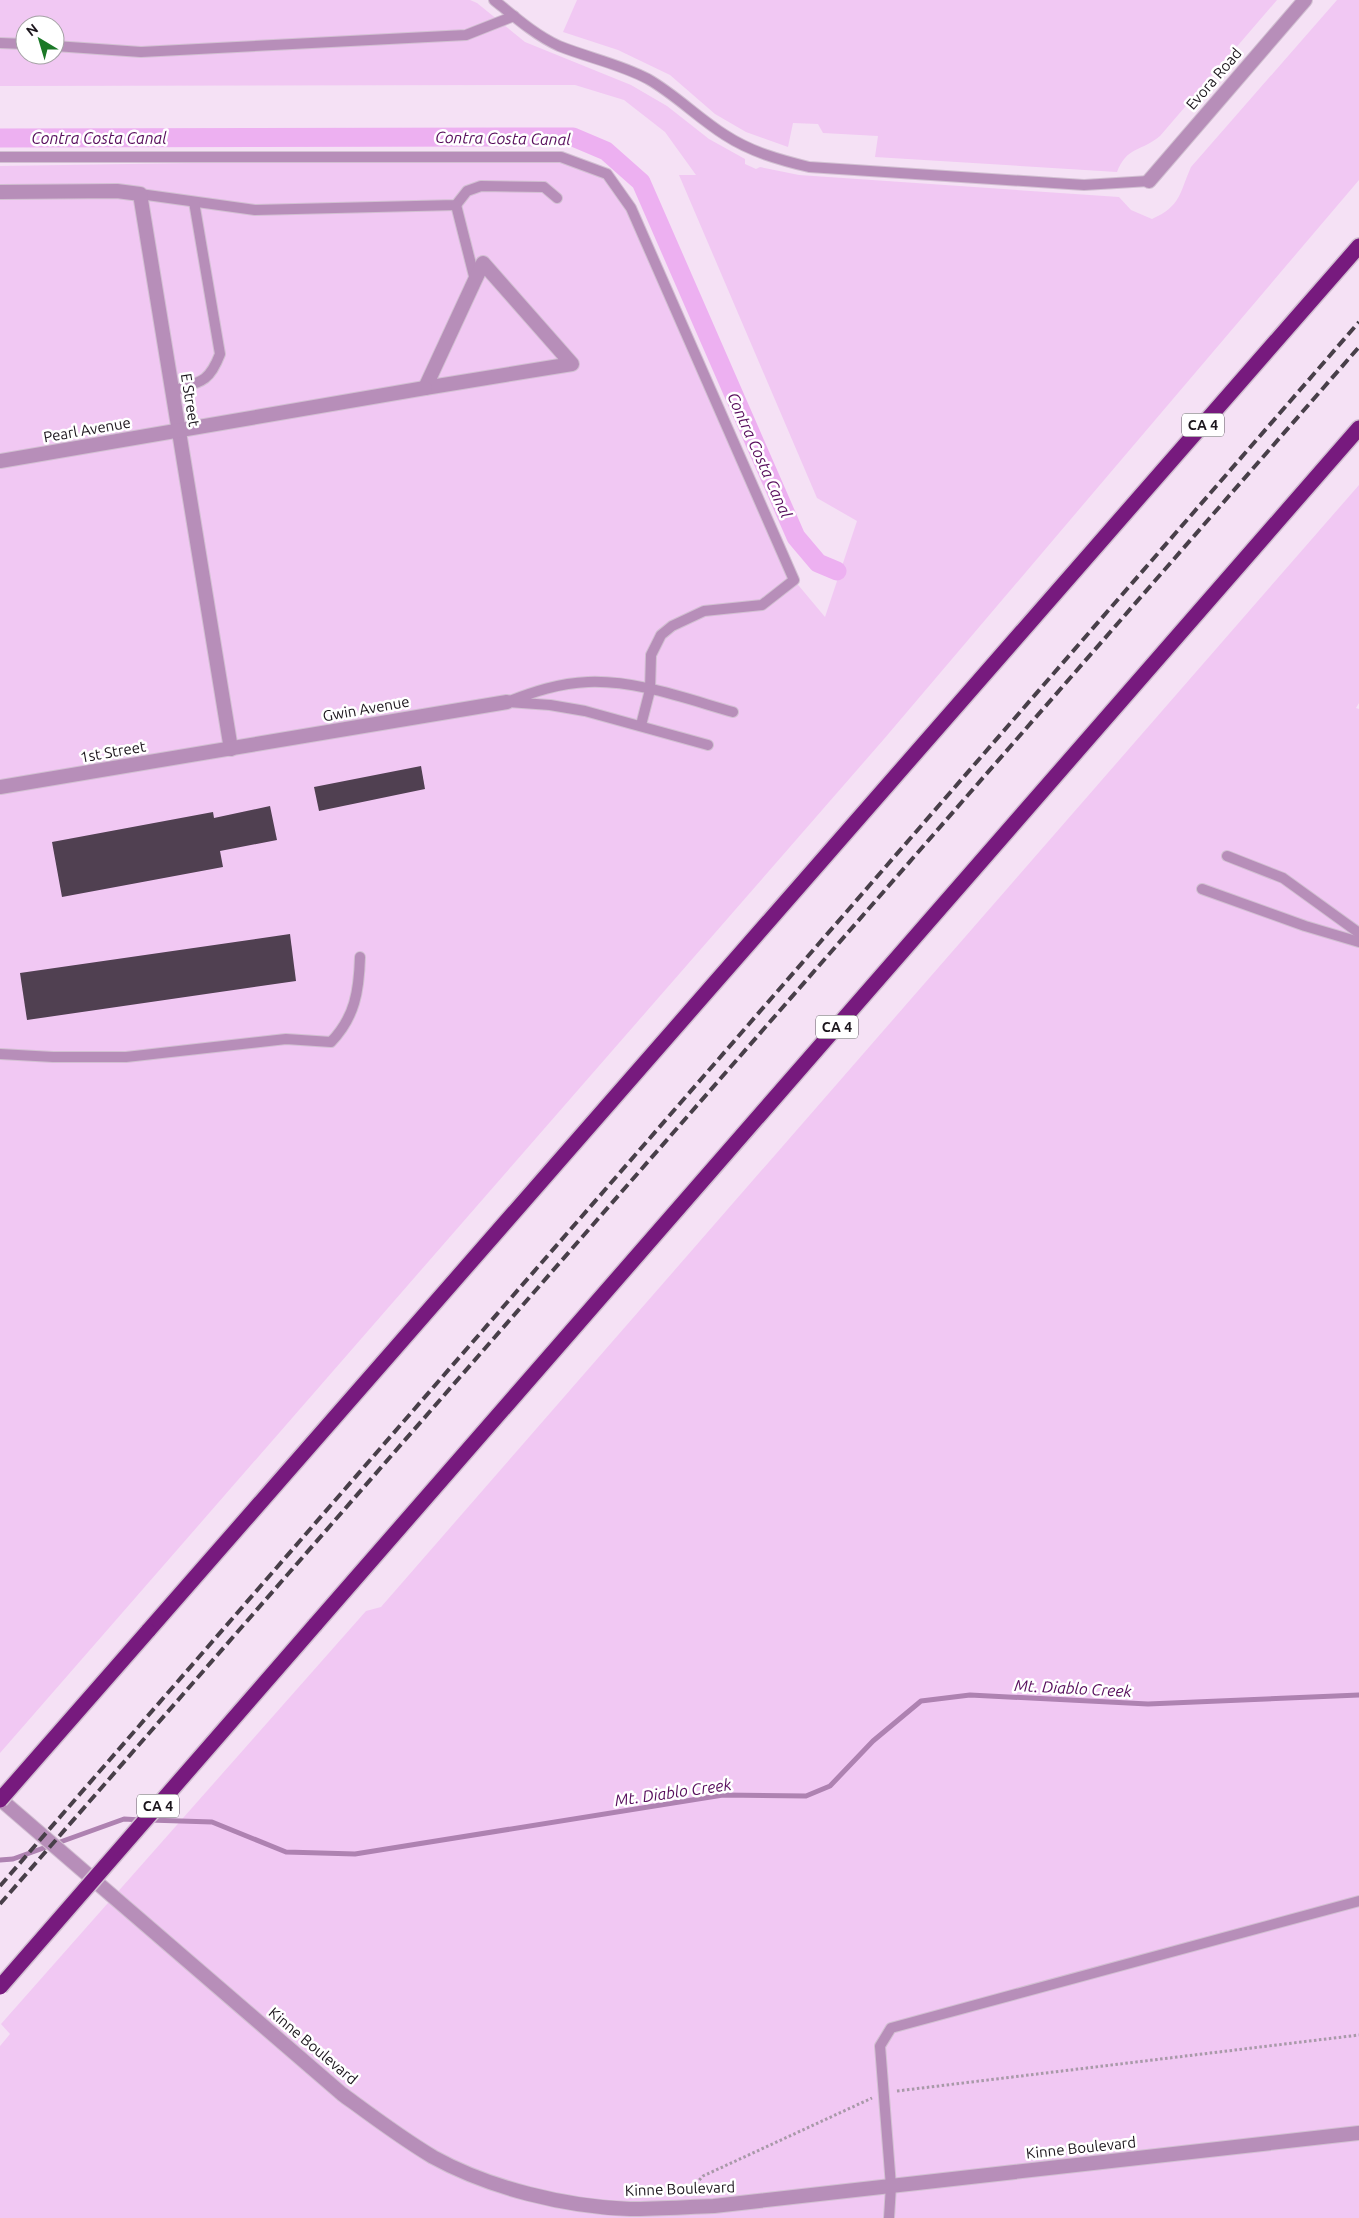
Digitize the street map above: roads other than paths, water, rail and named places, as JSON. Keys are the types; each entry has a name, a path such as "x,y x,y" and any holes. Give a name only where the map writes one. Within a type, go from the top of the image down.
{"highway":[{"path":"1328,282 1359,241"},
{"name":"CA 4","path":"0,1799 1359,246"},
{"name":"CA 4","path":"0,1987 1359,428"}],"street":[{"name":"Evora Road","path":"1149,181 1305,0"},
{"path":"0,192 117,191 140,194"},
{"name":"E Street","path":"140,194 231,748"},
{"name":"Pearl Avenue","path":"0,461 572,364 483,263 475,280"},
{"path":"425,388 475,280"},
{"name":"Gwin Avenue","path":"231,748 507,702"},
{"name":"1st Street","path":"0,787 231,748"},
{"name":"Kinne Boulevard","path":"0,1799 342,2094 394,2132 434,2157 472,2176 550,2198 629,2208 714,2206 1359,2133"}],"lane":[{"path":"494,0 536,34 559,46 622,67 648,79 674,95 725,136 752,150 780,160 810,167 1084,185 1149,181"},
{"path":"65,47 141,52 466,35 514,16"},
{"path":"0,43 15,44"},
{"path":"0,157 561,157 607,174 631,208 794,580 762,605 704,611 672,626 661,635 650,655 650,690 641,726"},
{"path":"140,194 255,210 456,205 467,192 481,186 544,187 557,198"},
{"path":"172,391 202,382 213,372 220,354 194,202"},
{"path":"456,205 475,280"},
{"path":"507,702 559,686 588,682 616,684 650,690 733,712"},
{"path":"507,702 585,710 708,745"},
{"path":"1227,856 1283,878 1359,932"},
{"path":"1202,889 1305,926 1359,942"},
{"path":"0,1054 53,1057 126,1057 286,1039 331,1042 342,1032 353,1012 359,988 360,958"},
{"path":"889,2218 890,2186 880,2046 891,2028 1359,1901"}],"waterway":[{"name":"Contra Costa Canal","path":"0,138 573,137 606,151 641,182 796,537 818,563 837,571"},
{"name":"Mt. Diablo Creek","path":"149,1820 212,1822 286,1852 355,1854 723,1795 806,1796 830,1786 873,1741 921,1701 970,1695 1148,1704 1359,1695"},
{"name":"Mt. Diablo Creek","path":"0,1860 13,1859 124,1819 141,1820"}],"railway":[{"path":"0,1886 1359,322"},
{"path":"0,1904 1359,347"}]}
